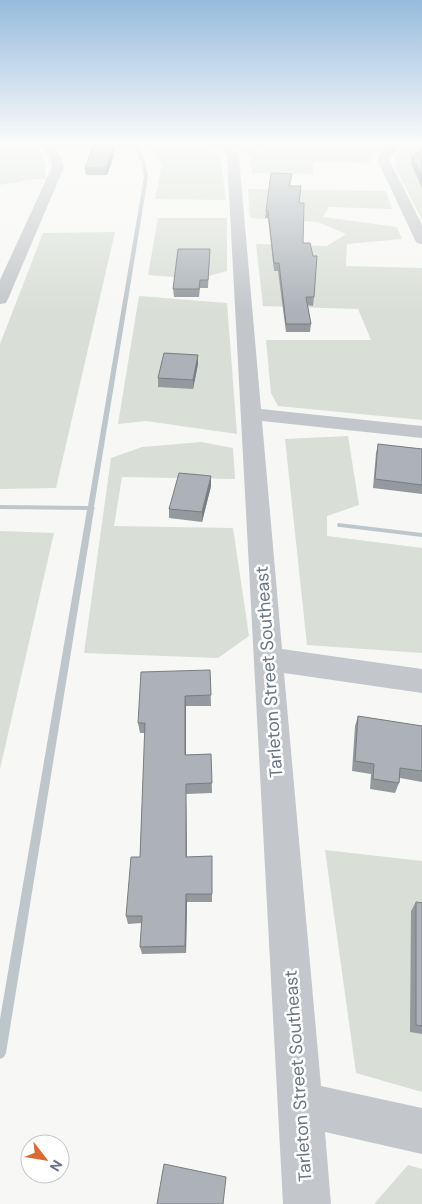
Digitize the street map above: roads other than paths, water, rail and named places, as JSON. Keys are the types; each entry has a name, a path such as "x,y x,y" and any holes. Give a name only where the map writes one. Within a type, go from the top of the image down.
{"street":[{"path":"0,299 43,200"},
{"name":"Tarleton Street Southeast","path":"236,200 307,1204"},
{"path":"402,200 422,240"},
{"path":"251,414 422,432"},
{"path":"268,659 422,681"},
{"path":"300,1104 422,1131"}],"waterway":[{"path":"91,508 142,200"},
{"path":"0,507 91,508"},
{"path":"0,1053 91,508"},
{"path":"340,525 422,535"}]}
